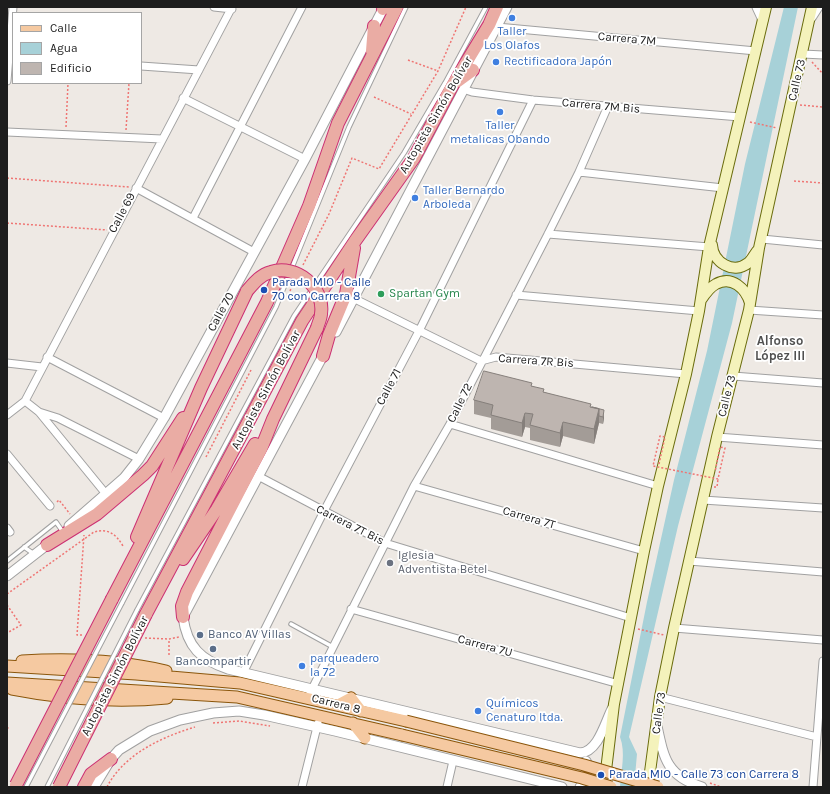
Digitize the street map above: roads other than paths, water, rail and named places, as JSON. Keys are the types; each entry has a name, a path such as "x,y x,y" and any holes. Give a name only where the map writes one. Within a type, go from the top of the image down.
{"highway":[{"path":"18,787 117,601 267,302 309,206 338,123 397,7"},
{"name":"Autopista Simón Bolívar","path":"60,787 142,612 302,321 355,241 414,158 493,26 497,7"},
{"path":"372,57 374,26"},
{"path":"480,58 493,26"},
{"path":"457,87 473,70"},
{"path":"323,356 329,335 346,294 355,241"},
{"path":"117,601 201,388 247,291 257,279 271,272 286,270 301,275 313,284 320,298 321,314 317,328 229,514 187,592 182,606 183,617"},
{"path":"47,545 97,514 152,466 201,388"},
{"path":"142,612 217,509 254,446 273,419"},
{"path":"84,787 91,774 115,755"}],"main road":[{"path":"604,787 614,704 644,551 658,486 686,374 723,188 766,7"},
{"name":"Calle 73","path":"648,787 660,697 674,628 717,437 749,306 761,243 807,57 809,24 812,7"},
{"path":"711,246 721,263 730,267 743,266 751,260 761,243"},
{"path":"701,300 712,287 720,282 732,283 741,286 746,293 749,306"},
{"path":"7,662 54,659 138,664 201,679"},
{"name":"Carrera 8","path":"7,666 201,679 310,693 338,705 584,765 658,787"},
{"name":"Carrera 8","path":"7,682 236,697 353,723 582,778 611,787"},
{"path":"7,688 48,696 133,701 202,694"},
{"path":"338,705 351,698 361,711"},
{"path":"353,723 365,738"}],"street":[{"path":"214,7 232,8"},
{"path":"193,218 302,7"},
{"path":"493,26 507,7"},
{"path":"757,7 763,20"},
{"path":"809,24 819,7"},
{"name":"Calle 69","path":"7,415 25,401 183,98 232,8"},
{"name":"Calle 70","path":"7,575 63,532 124,478 139,459 164,418 305,159 384,8"},
{"name":"Carrera 7M","path":"493,26 756,51"},
{"path":"7,81 11,56 12,32"},
{"path":"807,57 823,55"},
{"path":"473,70 480,58"},
{"path":"142,66 199,70"},
{"path":"183,617 353,298 457,87"},
{"name":"Carrera 7M Bis","path":"457,87 472,92 533,100 740,117"},
{"path":"183,98 305,159"},
{"name":"Calle 71","path":"243,673 324,511 419,331 533,100"},
{"name":"Calle 72","path":"310,693 350,609 414,486 450,424 481,361 548,234 579,172 608,106"},
{"path":"7,132 162,139"},
{"path":"579,172 723,188"},
{"path":"136,188 254,252"},
{"path":"548,234 711,246"},
{"path":"761,243 823,245"},
{"path":"516,295 699,311"},
{"name":"Carrera 7R Bis","path":"353,298 481,361 496,357 686,374"},
{"path":"749,306 823,315"},
{"path":"47,357 164,418"},
{"path":"7,363 42,367"},
{"path":"732,376 823,382"},
{"path":"25,401 39,412 106,494"},
{"path":"39,412 58,418 139,459"},
{"path":"450,424 658,486"},
{"path":"717,437 823,445"},
{"path":"7,454 50,506"},
{"name":"Carrera 7T Bis","path":"258,476 385,543 632,618"},
{"name":"Carrera 7T","path":"414,486 644,551"},
{"path":"703,500 823,508"},
{"path":"689,561 823,572"},
{"name":"Carrera 7U","path":"350,609 619,684"},
{"name":"Carrera 8","path":"183,617 187,636 200,655 213,664 310,693 351,698 567,752 584,753 591,749 614,704"},
{"path":"674,628 823,640"},
{"path":"813,787 823,661"},
{"path":"660,697 817,737"},
{"path":"94,787 115,755 135,739 166,724 213,713 238,712 251,713 365,738 453,761 562,786"},
{"path":"302,787 320,716"},
{"path":"657,723 665,760 674,773 689,783 702,787"},
{"path":"567,752 581,756 588,764 588,778 580,787"},
{"path":"447,787 453,761"},
{"path":"680,787 689,783"}],"lane":[{"path":"117,601 276,307 349,127 406,7"},
{"path":"46,787 142,612 294,316 404,153 446,83 486,7"},
{"path":"7,561 56,522 63,532"},
{"path":"24,547 34,555"},
{"path":"290,624 333,647"}],"water":[{"path":"784,7 798,7 732,323 678,526 629,737 637,754 634,787 620,787 623,749 620,737 647,602 674,480 707,351 745,164"}],"place":[{"name":"Taller Los Olafos","path":"512,18"},
{"name":"Rectificadora Japón","path":"496,62"},
{"name":"Taller metalicas Obando","path":"500,112"},
{"name":"Taller Bernardo Arboleda","path":"415,198"},
{"name":"Parada MIO - Calle 70 con Carrera 8","path":"264,290"},
{"name":"Spartan Gym","path":"381,294"},
{"name":"Iglesia Adventista Betel","path":"390,563"},
{"name":"Banco AV Villas","path":"200,635"},
{"name":"Bancompartir","path":"213,649"},
{"name":"parqueadero la 72","path":"302,666"},
{"name":"Químicos Cenaturo ltda.","path":"478,711"},
{"name":"Parada MIO - Calle 73 con Carrera 8","path":"601,775"}],"district":[{"name":"Alfonso López III","path":"780,348"}]}
